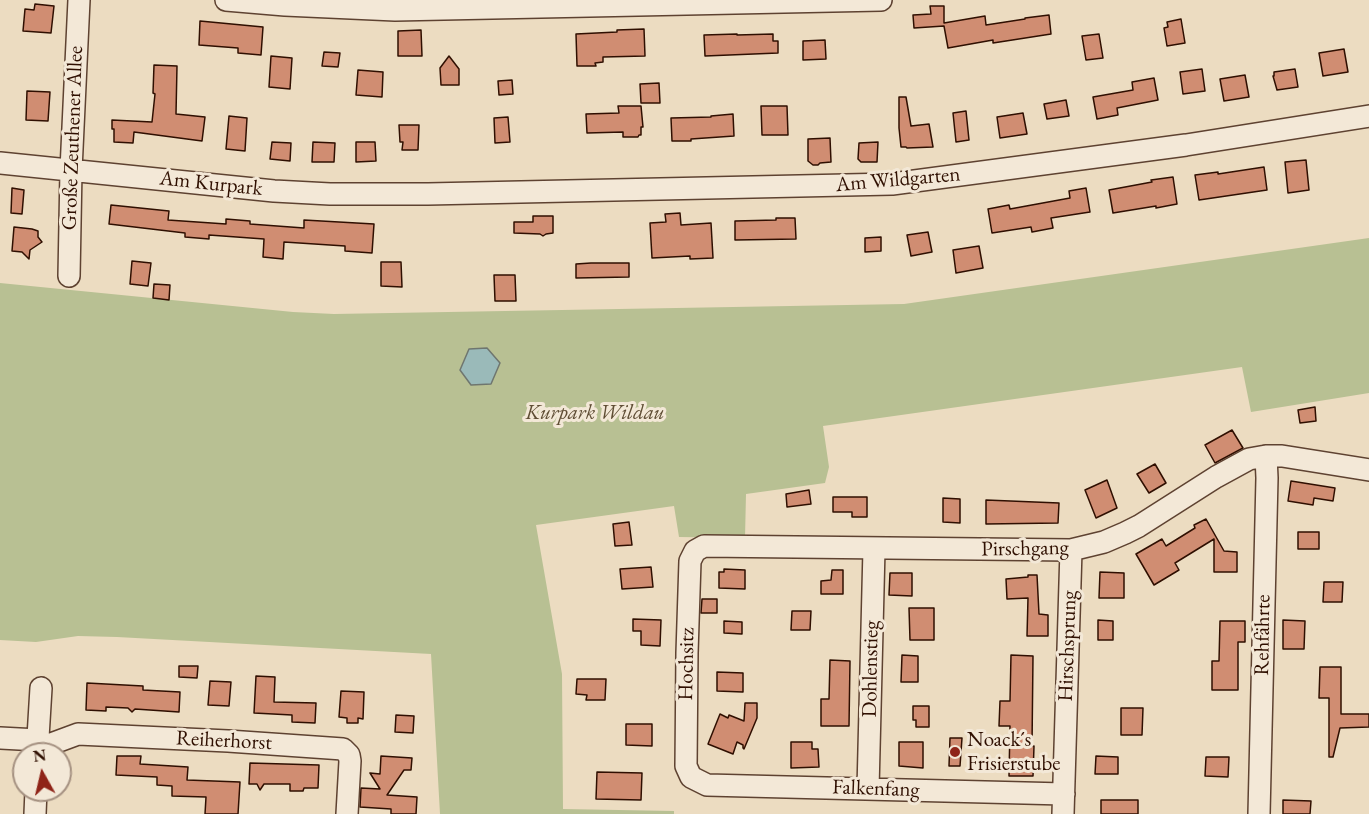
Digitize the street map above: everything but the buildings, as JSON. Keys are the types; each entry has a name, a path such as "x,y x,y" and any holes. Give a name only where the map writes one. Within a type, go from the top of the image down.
{"street":[{"name":"Große Zeuthener Allee","path":"69,276 70,170 79,0"},
{"path":"226,0 285,5 426,9 881,0"},
{"name":"Am Wildgarten","path":"423,194 892,184 1176,146 1369,116"},
{"name":"Am Kurpark","path":"0,163 297,192 423,194"},
{"name":"Rehfährte","path":"1259,814 1266,456"},
{"name":"Pirschgang","path":"695,551 704,546 1071,550 1104,542 1125,533 1249,459 1282,456 1369,470"},
{"name":"Dohlenstieg","path":"868,789 874,549"},
{"name":"Hirschsprung","path":"1064,804 1071,550"},
{"name":"Hochsitz","path":"691,777 686,766 687,652 690,561 695,551"},
{"path":"38,742 41,688"},
{"name":"Reiherhorst","path":"56,742 78,734 343,748 349,755 350,761 348,814"},
{"path":"0,738 19,742"},
{"name":"Falkenfang","path":"691,777 706,785 868,789 1064,804"}],"green space":[{"name":"Kurpark Wildau","path":"1369,238 1369,393 1251,412 1242,367 823,426 829,467 825,483 746,494 745,538 679,537 674,506 536,525 562,674 563,809 674,811 674,814 440,814 431,654 117,637 78,636 36,642 0,640 0,283 334,314 904,304"}],"water":[{"path":"487,348 500,363 491,384 471,385 460,370 469,349"}],"place":[{"name":"Noack´s Frisierstube","path":"955,752"}]}
